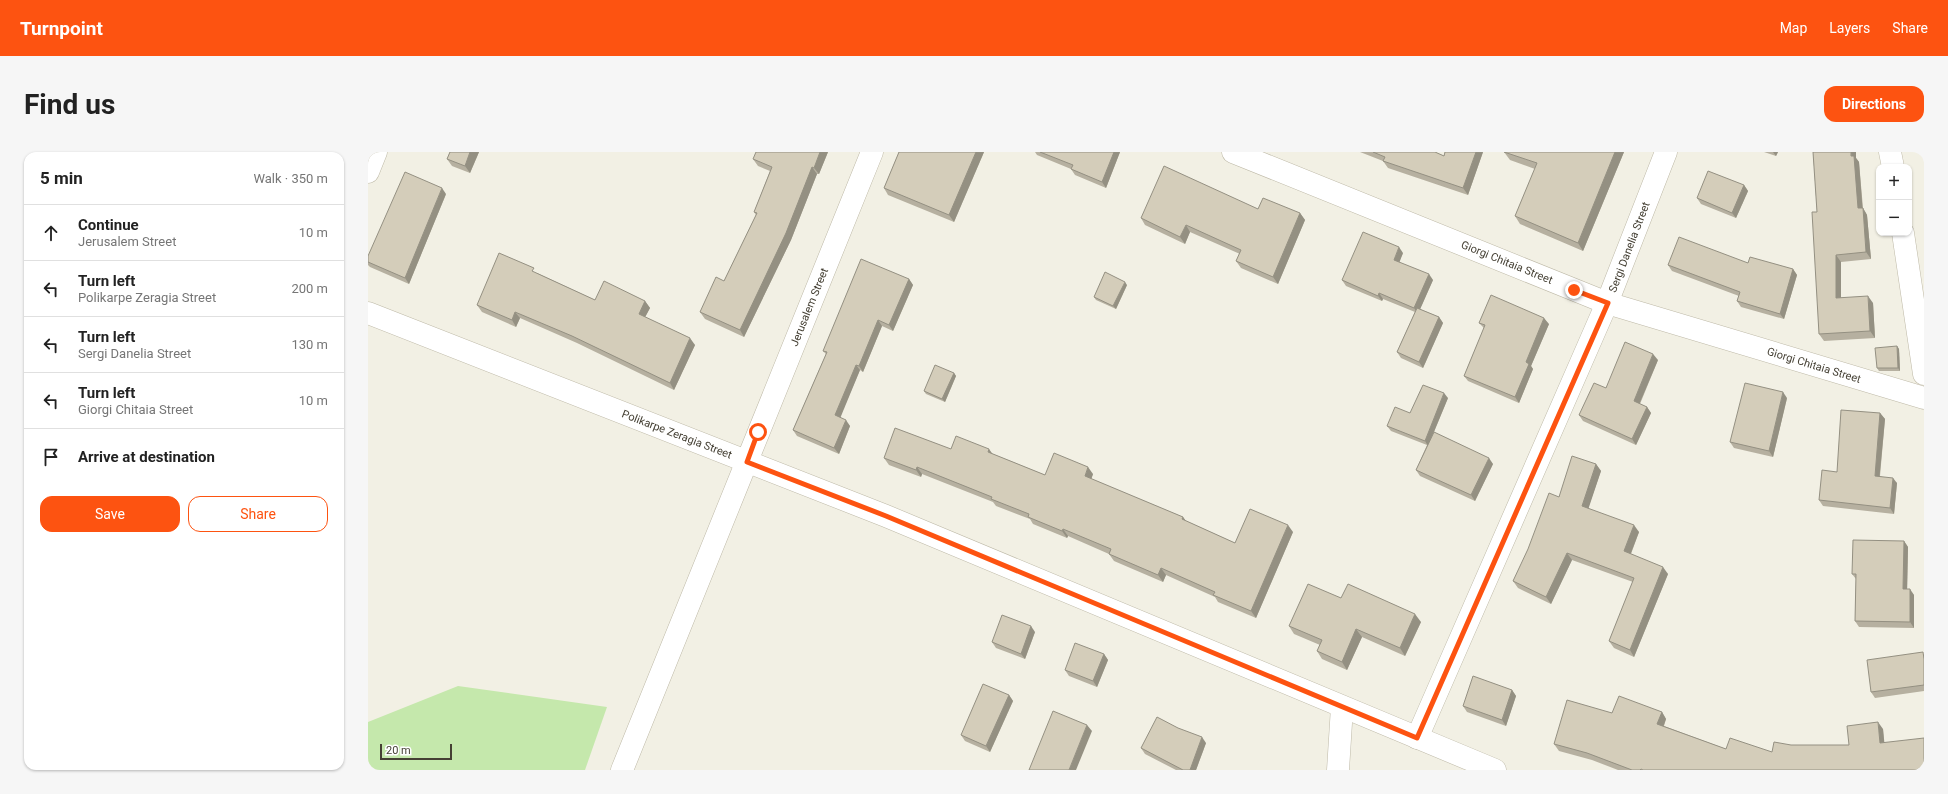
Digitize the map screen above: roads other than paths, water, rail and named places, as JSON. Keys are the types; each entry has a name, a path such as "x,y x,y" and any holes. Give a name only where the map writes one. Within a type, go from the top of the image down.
{"street":[{"path":"368,172 376,152"},
{"name":"Jerusalem Street","path":"622,770 872,152"},
{"name":"Giorgi Chitaia Street","path":"1233,152 1608,303 1924,398"},
{"name":"Sergi Danelia Street","path":"1417,738 1608,303 1666,152"},
{"path":"1890,152 1892,164"},
{"path":"1903,236 1924,374"},
{"name":"Polikarpe Zeragia Street","path":"368,313 886,516 1495,770"},
{"path":"1338,770 1342,707"}]}
